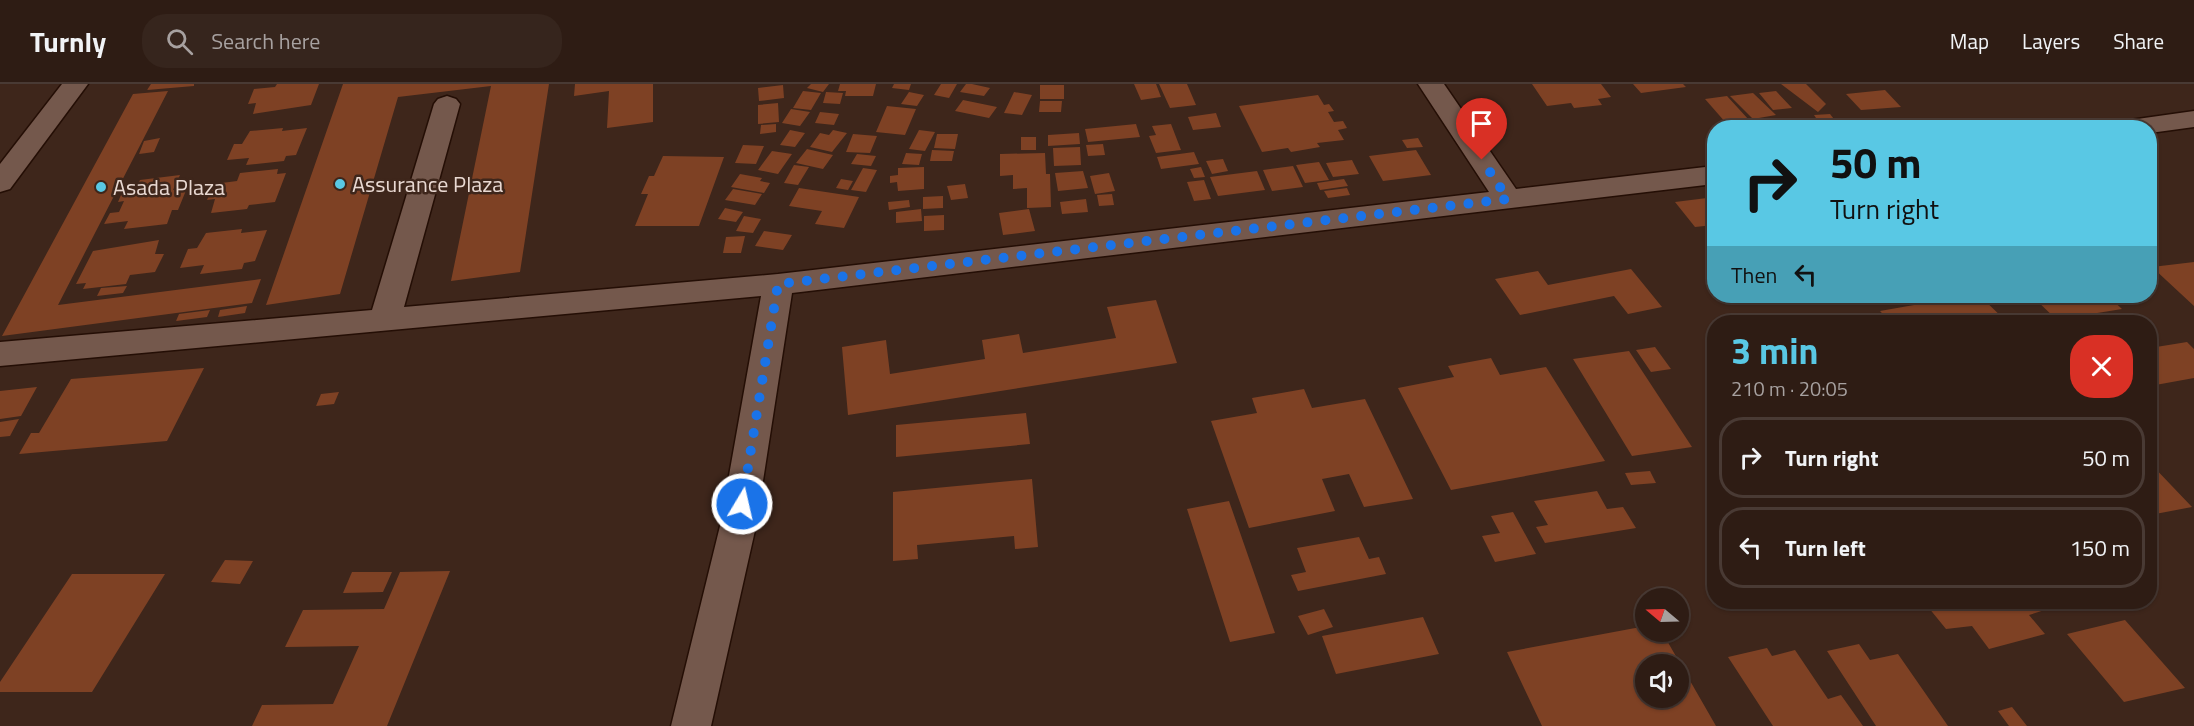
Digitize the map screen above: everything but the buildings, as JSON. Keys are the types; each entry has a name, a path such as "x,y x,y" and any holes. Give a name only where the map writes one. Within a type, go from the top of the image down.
{"street":[{"path":"0,153 56,84"},
{"path":"0,183 75,84"},
{"path":"1431,84 1508,199"},
{"path":"385,318 447,104"},
{"path":"2157,124 2194,119"},
{"path":"0,354 778,284 1707,176"},
{"path":"691,726 738,526 778,284"}],"place":[{"name":"Assurance Plaza","path":"340,184"},
{"name":"Asada Plaza","path":"101,187"}],"route":[{"path":"742,504 778,284 1508,199 1482,160"}]}
